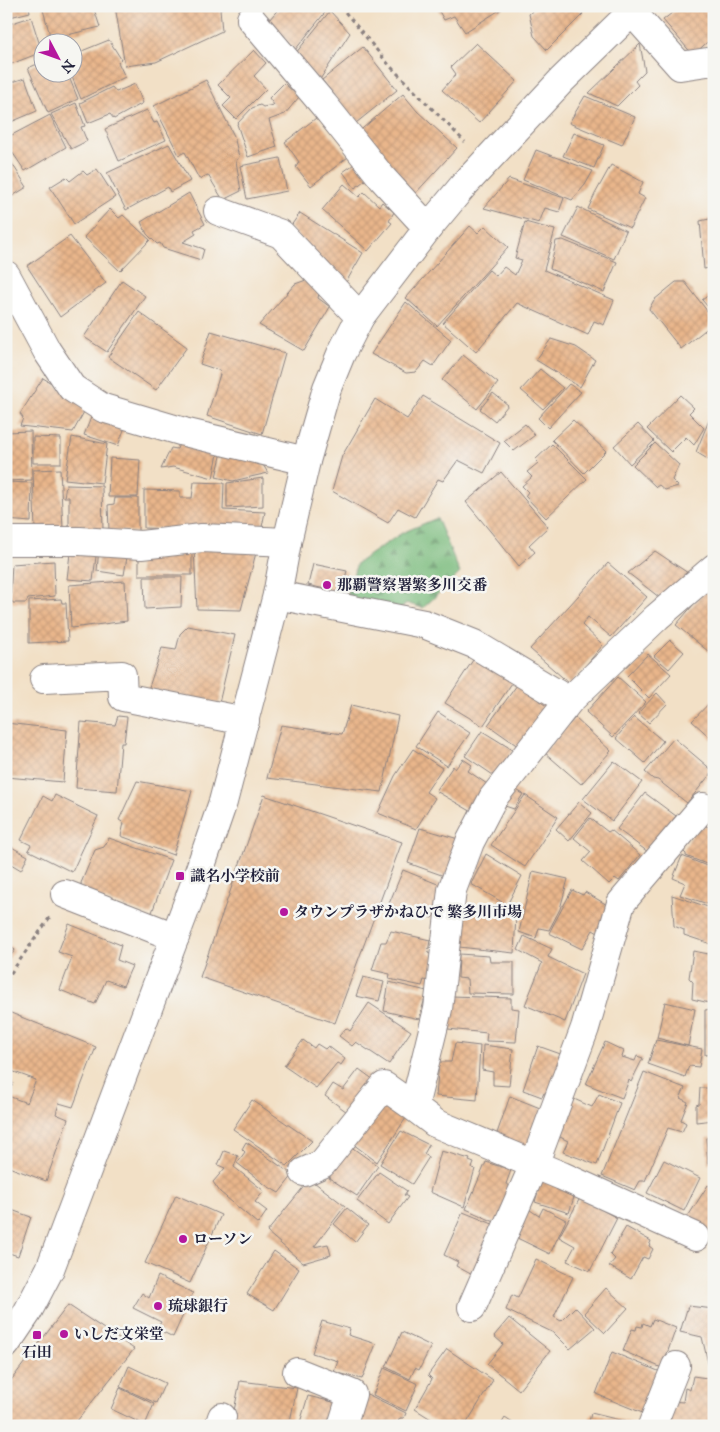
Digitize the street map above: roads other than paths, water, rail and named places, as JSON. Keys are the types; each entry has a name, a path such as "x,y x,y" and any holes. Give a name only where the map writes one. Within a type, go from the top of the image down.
{"street":[{"path":"6,1344 27,1313 50,1268 176,937 223,802 277,595 306,461 327,388 341,354 360,317 428,228 484,162 562,80 635,9 680,66 714,61"},
{"path":"251,19 324,105 383,179 428,228"},
{"path":"218,211 281,234 360,317"},
{"path":"6,275 47,351 72,388 103,408 184,432 306,461"},
{"path":"6,541 80,541 141,545 202,538 287,542"},
{"path":"414,1107 438,1009 452,890 470,842 492,798 569,700 657,617 714,568"},
{"path":"277,595 424,624 474,644 569,700"},
{"path":"44,679 122,675 123,697 245,721"},
{"path":"472,1308 534,1165 585,1028 621,904 710,803"},
{"path":"65,894 176,937"},
{"path":"304,1172 322,1164 384,1086 435,1123 696,1237"},
{"path":"652,1426 676,1366"},
{"path":"297,1372 352,1394 342,1426"}],"place":[{"name":"那覇警察署繁多川交番","path":"327,585"},
{"name":"識名小学校前","path":"180,876"},
{"name":"タウンプラザかねひで 繁多川市場","path":"284,912"},
{"name":"ローソン","path":"183,1239"},
{"name":"琉球銀行","path":"158,1306"},
{"name":"いしだ文栄堂","path":"64,1334"},
{"name":"石田","path":"37,1335"}]}
